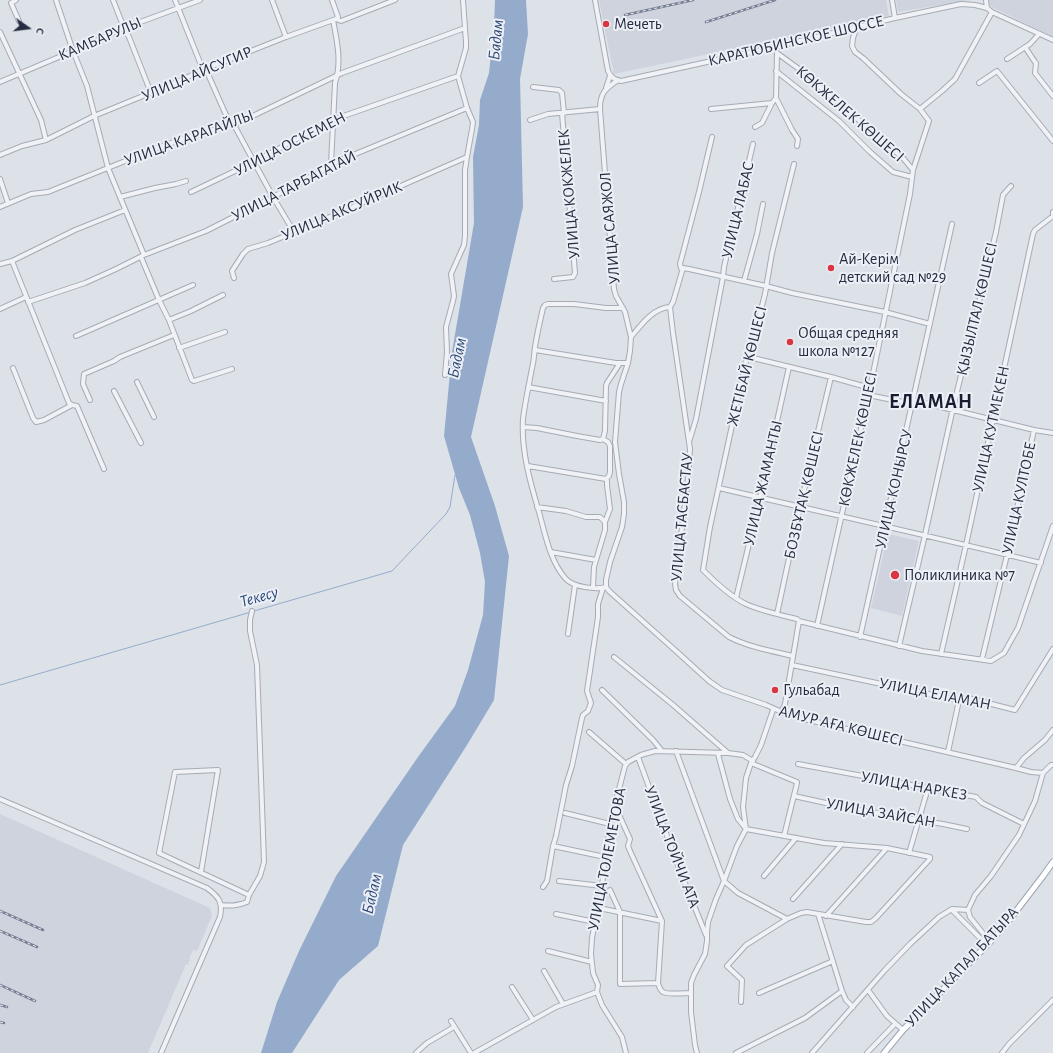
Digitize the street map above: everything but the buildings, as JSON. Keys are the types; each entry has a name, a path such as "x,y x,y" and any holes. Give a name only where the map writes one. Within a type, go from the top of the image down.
{"main road":[{"name":"УЛИЦА КАПАЛ БАТЫРА","path":"884,1053 903,1030 989,943 1010,919 1053,862"}],"street":[{"path":"16,0 10,3 20,21"},
{"path":"56,0 73,51 87,86 108,168 159,300 169,320 192,380 194,381 232,369"},
{"path":"113,0 151,93"},
{"path":"175,0 203,70 207,72 232,124 294,232"},
{"name":"КАМБАРУЛЫ","path":"0,82 124,28 200,0"},
{"path":"272,0 286,37"},
{"path":"330,164 335,83 339,64 335,19 338,17 332,0"},
{"name":"УЛИЦА АЙСУГИР","path":"0,155 22,146 46,140 94,116 286,37 335,19 341,21 395,0"},
{"path":"445,375 447,352 446,327 454,296 451,274 464,245 465,170 472,129 472,122 458,76 466,48 463,0"},
{"path":"595,0 608,71 610,76 618,80 606,88"},
{"path":"892,0 895,18"},
{"path":"986,0 987,8"},
{"name":"КАРАТЮБИНСКОЕ ШОССЕ","path":"618,80 775,47 895,18 961,4 987,8 992,12 1053,40"},
{"path":"920,109 942,91 954,78 992,12"},
{"name":"УЛИЦА КАРАГАЙЛЫ","path":"0,207 31,194 48,192 185,138 232,124 342,73 465,28"},
{"path":"855,28 852,46 855,52 920,109 929,121 913,170"},
{"path":"0,32 41,120 46,140"},
{"path":"1007,59 1030,44 1039,34"},
{"path":"775,47 777,53 776,98 798,139 797,146"},
{"path":"1025,47 1036,64 1035,73 1053,96"},
{"name":"КӨКЖЕЛЕК КӨШЕСІ","path":"777,53 810,78 903,158 913,170 910,194 870,388 817,626"},
{"path":"776,71 839,121 869,151 893,172 912,177"},
{"path":"978,83 997,71 1053,140"},
{"name":"УЛИЦА ОСКЕМЕН","path":"191,192 254,162 332,120 458,76"},
{"name":"УЛИЦА САЯЖОЛ","path":"543,887 547,881 566,785 572,766 582,718 588,711 591,703 587,691 598,617 598,604 606,589 606,580 610,562 622,527 624,514 624,502 615,442 619,392 628,363 631,337 623,308 614,289 600,109 602,94 606,88 610,76"},
{"name":"УЛИЦА КОКЖЕЛЕК","path":"533,87 559,90 562,93 575,273 573,277 554,279"},
{"path":"755,127 762,123 776,98"},
{"path":"711,109 772,103"},
{"name":"УЛИЦА ТАРБАГАТАЙ","path":"28,302 85,283 142,256 206,231 326,169 330,164 467,108"},
{"path":"530,120 548,114 600,109"},
{"name":"УЛИЦА ТАСБАСТАУ","path":"712,137 680,264 681,268 683,268 670,307 690,449 688,479 675,584 676,590 680,596 729,637 738,642 757,648 793,656"},
{"name":"УЛИЦА ЛАБАС","path":"689,444 696,419 724,267 753,144"},
{"name":"УЛИЦА АКСУЙРИК","path":"234,278 232,271 248,249 268,243 467,157"},
{"name":"ЖЕТІБАЙ КӨШЕСІ","path":"736,598 703,570 707,543 746,362 749,357 766,286 772,253 794,164"},
{"path":"0,179 8,203"},
{"path":"120,197 186,181"},
{"name":"ҚЫЗЫЛТАЛ КӨШЕСІ","path":"899,646 926,535 953,410 994,240 1003,195 1011,186"},
{"path":"744,281 764,204"},
{"path":"0,264 12,261 90,223 125,210"},
{"name":"УЛИЦА КУТМЕКЕН","path":"941,654 1033,234 1035,230 1053,216 1053,212"},
{"name":"УЛИЦА КОНЫРСУ","path":"860,637 952,224"},
{"path":"12,261 69,403 72,406"},
{"path":"683,268 792,293 885,312 930,324"},
{"path":"76,336 193,285"},
{"path":"169,320 191,311 222,295"},
{"path":"0,310 26,297"},
{"path":"606,589 570,583 555,562 537,507 523,438 523,419 544,305 574,304 606,308 623,308"},
{"path":"631,337 647,318 657,311 670,307"},
{"path":"179,348 225,332"},
{"path":"90,400 83,384 84,374 120,357 174,335"},
{"path":"535,350 628,363"},
{"path":"749,357 870,388"},
{"path":"602,439 604,431 607,383 620,363"},
{"name":"УЛИЦА ЖАМАНТЫ","path":"736,598 789,367"},
{"path":"13,368 36,422 44,420 72,406 77,406 104,469"},
{"name":"БОЗБҰТАҚ КӨШЕСІ","path":"777,614 800,507 831,377"},
{"path":"137,382 154,417"},
{"path":"528,388 606,401"},
{"path":"114,391 140,443"},
{"path":"868,395 913,404 925,403 1034,430 1053,433"},
{"path":"523,427 602,439 608,442 610,446 610,472 606,479 610,509 605,522 605,530 594,567 593,587"},
{"name":"УЛИЦА КУЛТОБЕ","path":"982,659 1034,430"},
{"path":"528,466 606,479"},
{"path":"719,488 1041,563"},
{"path":"537,507 566,511 586,517 600,517 605,522"},
{"path":"736,598 747,604 797,619 799,621 860,637 922,651 991,661 1004,653 1018,628 1053,526"},
{"path":"551,552 596,560"},
{"path":"568,634 576,585"},
{"name":"АМУР АҒА КӨШЕСІ","path":"606,589 709,681 722,690 766,705 773,710 791,716 1031,772 1043,773"},
{"path":"221,905 234,906 247,902 249,895 260,876 264,862 257,665 250,631 252,611"},
{"path":"781,713 785,704 799,621"},
{"name":"УЛИЦА ЕЛАМАН","path":"792,665 958,700 968,698 1015,710 1053,649"},
{"path":"614,657 672,704 728,753"},
{"path":"602,690 653,740 662,751"},
{"path":"948,752 958,700"},
{"path":"697,1053 694,1045 690,993 691,983 705,954 708,922 716,899 737,846 746,829 743,807 746,778 761,745 773,710"},
{"path":"1016,768 1024,758 1045,740 1053,730"},
{"path":"589,732 626,764 638,757 655,751 718,754 728,753 743,755 752,762 796,781 797,783 784,836"},
{"path":"676,751 724,881 738,893 787,919"},
{"path":"718,754 730,799 738,818 746,829 824,843 887,848 930,857 930,859 876,918 870,922 807,912 801,913 787,919 746,944 727,964 727,967 742,980 741,1002"},
{"name":"УЛИЦА ТОЙЧИ АТА","path":"638,757 680,871 707,937"},
{"name":"УЛИЦА ТОЛЕМЕТОВА","path":"626,764 610,824 599,908 592,938 591,954 593,973 598,985 598,992 602,1005 622,1037 626,1053"},
{"name":"УЛИЦА НАРКЕЗ","path":"798,764 976,797 982,803 1024,824"},
{"path":"989,943 970,917 968,910 975,895 991,876 1019,835 1034,801 1043,773 1053,765"},
{"path":"201,872 218,770 175,772 159,853 249,895"},
{"path":"909,853 928,788"},
{"name":"УЛИЦА ЗАЙСАН","path":"794,796 967,829"},
{"path":"0,799 207,888 219,899 221,905 220,917 161,1053"},
{"path":"615,806 630,839 628,846 630,851 662,921 658,983 659,989 662,992 667,993 690,993"},
{"path":"565,813 610,824"},
{"path":"764,876 796,838"},
{"path":"793,899 842,844"},
{"path":"553,846 606,857"},
{"path":"826,916 887,848"},
{"path":"559,881 602,886"},
{"path":"610,890 620,912 620,984 658,983"},
{"path":"599,908 662,921"},
{"path":"812,1053 910,944 939,917 952,909 968,910"},
{"path":"952,909 989,943"},
{"path":"556,914 595,922"},
{"path":"818,914 842,991 846,1000 853,1007"},
{"path":"548,951 592,962"},
{"path":"759,993 833,961"},
{"path":"544,971 563,1004"},
{"path":"512,987 533,1020"},
{"path":"868,990 887,1016 903,1030"},
{"path":"736,1053 806,1018 842,991"},
{"path":"474,1053 563,1004 598,992"},
{"path":"1002,1053 1053,1000"},
{"path":"451,1021 470,1053"},
{"path":"867,1053 895,1024"},
{"path":"416,1053 427,1044 454,1027"}],"shaded area":[{"path":"599,0 886,0 889,16 614,74"},
{"path":"896,0 970,0 898,12"},
{"path":"989,0 1053,0 1053,37 990,6"},
{"name":"Поликлиника №7","path":"888,534 919,541 902,616 871,608"},
{"path":"0,814 210,908 212,916 197,951 193,950 189,959 191,960 189,961 188,965 186,964 148,1053 0,1053"}],"water":[{"name":"Бадам","path":"495,0 526,0 528,34 520,79 523,207 471,437 495,506 509,556 494,700 403,845 378,946 339,980 292,1053 261,1053 277,1002 299,951 336,876 455,706 468,670 483,615 485,582 480,553 470,515 459,488 444,436 452,352 474,223 473,157 479,125 480,100 489,73"}],"waterway":[{"name":"Текесу","path":"254,611 392,571 446,514 450,507 455,475"},
{"name":"Текесу","path":"0,685 251,612"}],"railway":[{"path":"625,15 693,0"},
{"path":"706,22 775,0"},
{"path":"0,911 43,930"},
{"path":"0,931 37,947"},
{"path":"0,985 35,1001"},
{"path":"0,1005 7,1007"},
{"path":"0,1022 4,1023"}],"place":[{"name":"Мечеть","path":"606,24"},
{"name":"Ай-Керім детский сад №29","path":"831,268"},
{"name":"Общая средняя школа №127","path":"790,342"},
{"name":"Поликлиника №7","path":"895,575"},
{"name":"Гульабад","path":"775,690"}],"district":[{"name":"ЕЛАМАН","path":"931,402"}]}
